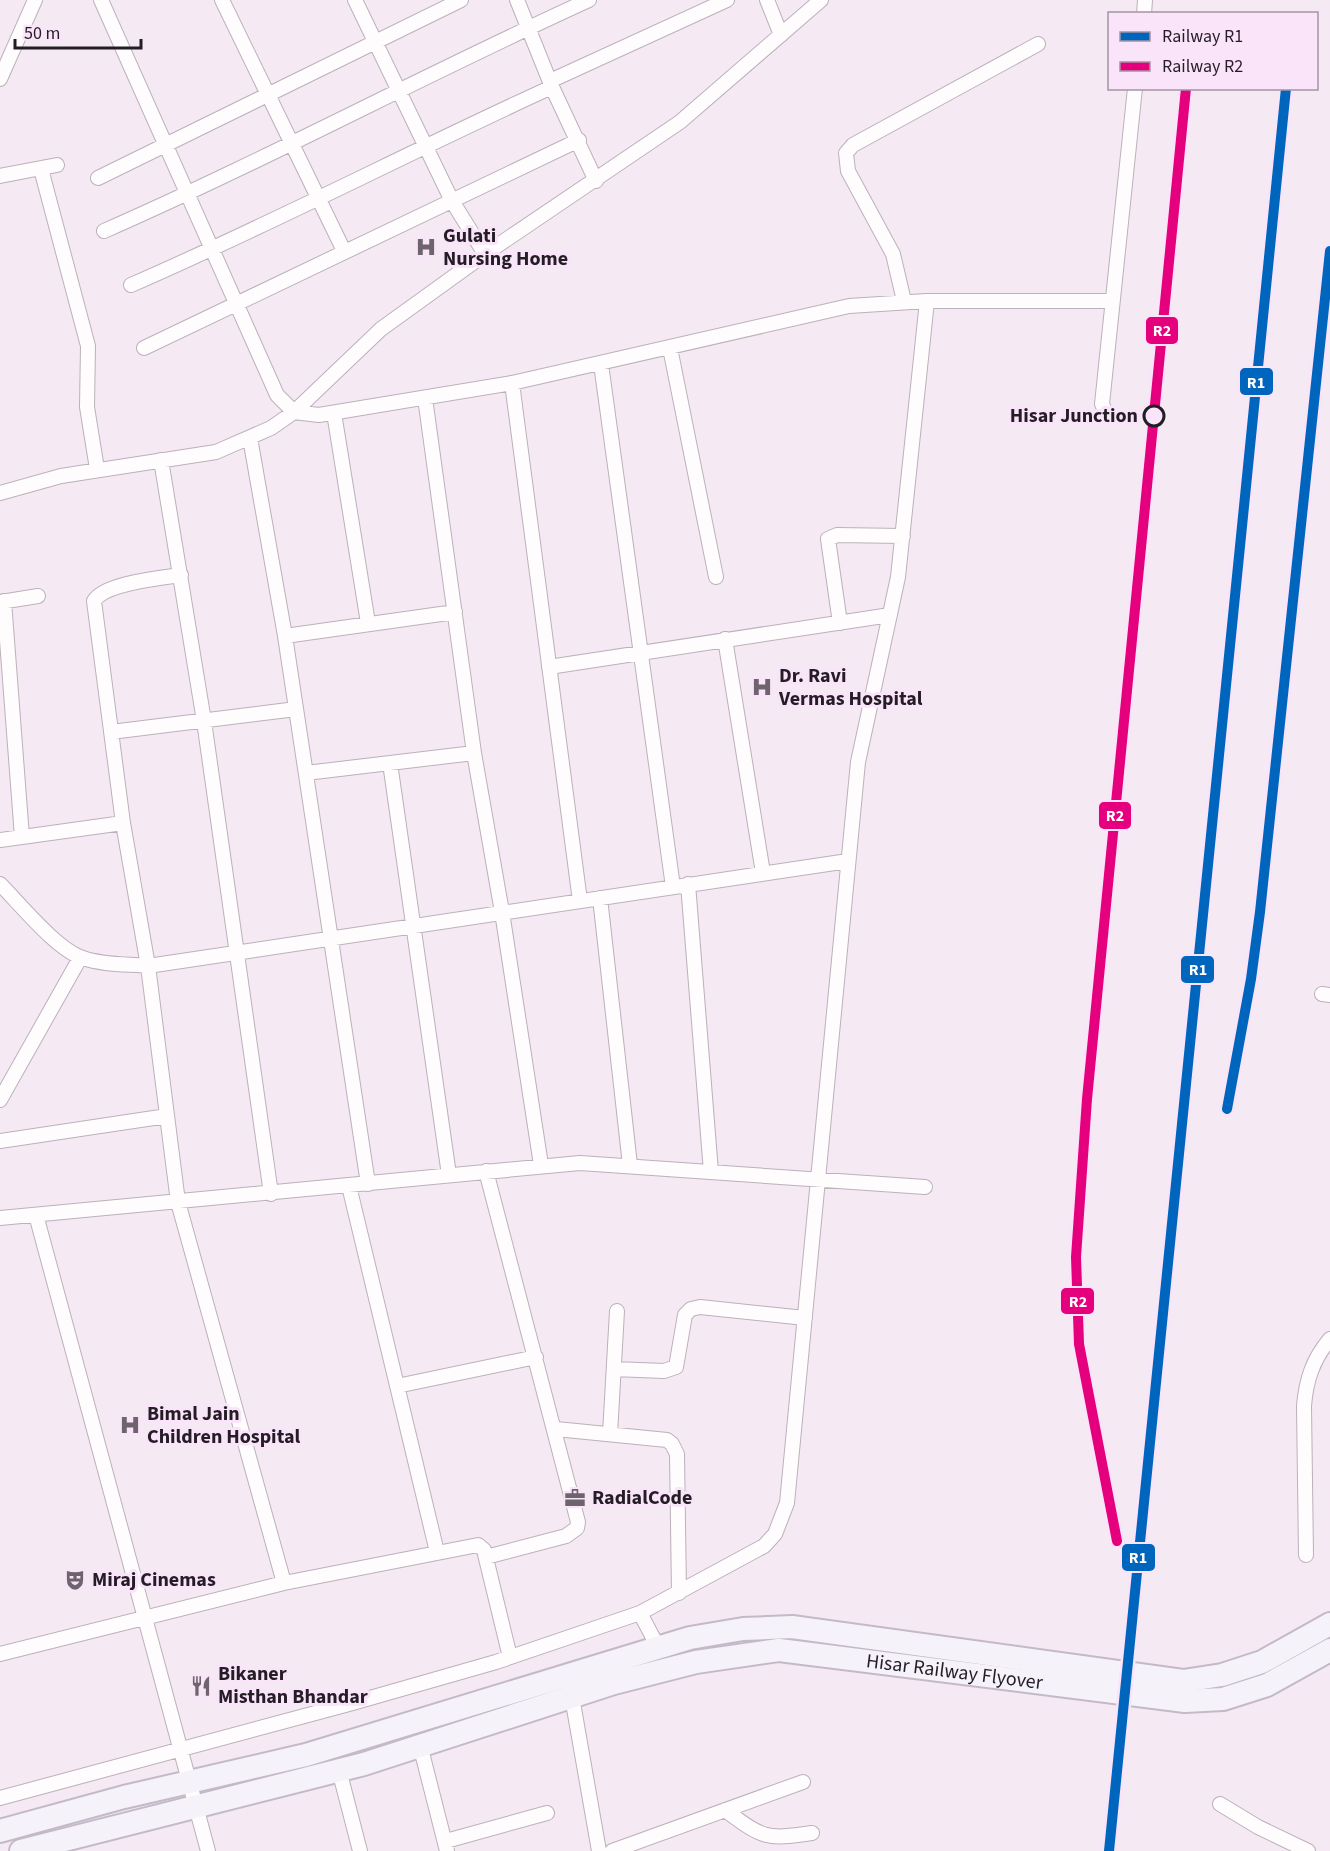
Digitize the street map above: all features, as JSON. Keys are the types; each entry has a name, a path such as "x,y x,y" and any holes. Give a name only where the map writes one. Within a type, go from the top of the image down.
{"main road":[{"name":"Hisar Railway Flyover","path":"0,1830 306,1755 658,1647 690,1638 743,1629 792,1627 1183,1681 1221,1675 1262,1662 1330,1624"},
{"name":"Hisar Railway Flyover","path":"21,1851 339,1770 572,1697 696,1662 779,1650 1185,1701 1223,1699 1267,1685 1330,1650"}],"street":[{"path":"0,79 35,0"},
{"path":"101,0 277,395 294,412 319,415 512,383 849,306 904,301 1112,301"},
{"path":"222,0 344,251"},
{"path":"355,0 452,201 485,254"},
{"path":"98,178 461,0"},
{"path":"517,0 551,84 596,181"},
{"path":"104,231 188,194 398,89 589,0"},
{"path":"131,285 213,250 424,145 726,0"},
{"path":"767,0 781,35"},
{"path":"0,493 30,482 97,469 216,452 271,428 294,412 381,329 485,254 680,122 821,0"},
{"path":"904,301 893,254 848,171 846,153 853,145 1038,44"},
{"path":"1106,413 1102,404 1135,90"},
{"path":"144,348 579,141"},
{"path":"0,176 57,165"},
{"path":"41,169 88,346 87,407 97,469"},
{"path":"0,1798 182,1751 510,1657 640,1613 750,1555 775,1534 781,1522 790,1481 858,762 890,615 903,536 927,301"},
{"path":"670,348 716,577"},
{"path":"601,364 673,887"},
{"path":"512,383 580,901"},
{"path":"425,398 474,753 502,912 541,1165"},
{"path":"334,413 368,623"},
{"path":"250,438 285,636 368,1184"},
{"path":"161,460 204,721 271,1194"},
{"path":"840,623 828,539 837,535 903,536"},
{"path":"181,574 123,585 95,597 123,823 148,966 178,1202 284,1583"},
{"path":"22,837 2,601 39,596"},
{"path":"285,636 455,612"},
{"path":"549,667 890,615"},
{"path":"725,639 763,873"},
{"path":"111,732 296,709"},
{"path":"306,773 474,753"},
{"path":"390,763 449,1175"},
{"path":"0,840 123,823"},
{"path":"0,884 51,937 80,958 148,966 848,861"},
{"path":"688,884 711,1172"},
{"path":"600,898 630,1165"},
{"path":"0,1100 4,1086 80,958"},
{"path":"0,1141 167,1116"},
{"path":"0,1218 580,1163 925,1187"},
{"path":"486,1171 578,1522 577,1528 566,1536 486,1557"},
{"path":"349,1186 438,1552"},
{"path":"36,1215 208,1851"},
{"path":"614,1369 664,1371 676,1367 685,1315 691,1309 700,1307 805,1318"},
{"path":"610,1434 617,1311"},
{"path":"1306,1555 1304,1406 1306,1384 1313,1365 1329,1343"},
{"path":"397,1386 536,1357"},
{"path":"555,1429 667,1440 675,1448 679,1593"},
{"path":"0,1654 284,1583 478,1545 482,1546 486,1557 510,1657"},
{"path":"640,1613 658,1647"},
{"path":"572,1697 599,1851"},
{"path":"420,1745 446,1846 547,1813"},
{"path":"339,1770 360,1851"},
{"path":"612,1851 803,1782"},
{"path":"1221,1804 1258,1827 1308,1851"},
{"path":"725,1810 758,1834 774,1838 812,1833"}],"rail line":[{"name":"R2","path":"1117,1541 1079,1344 1076,1257 1087,1099 1186,90"},
{"name":"R1","path":"1109,1851 1286,90"},
{"name":"R1","path":"1227,1109 1251,979 1260,912 1330,251"}],"place":[{"name":"Gulati Nursing Home","path":"426,247"},
{"name":"Hisar Junction","path":"1154,416"},
{"name":"Dr. Ravi Vermas Hospital","path":"762,687"},
{"name":"Bimal Jain Children Hospital","path":"130,1425"},
{"name":"RadialCode","path":"575,1498"},
{"name":"Miraj Cinemas","path":"75,1580"},
{"name":"Bikaner Misthan Bhandar","path":"201,1686"}]}
